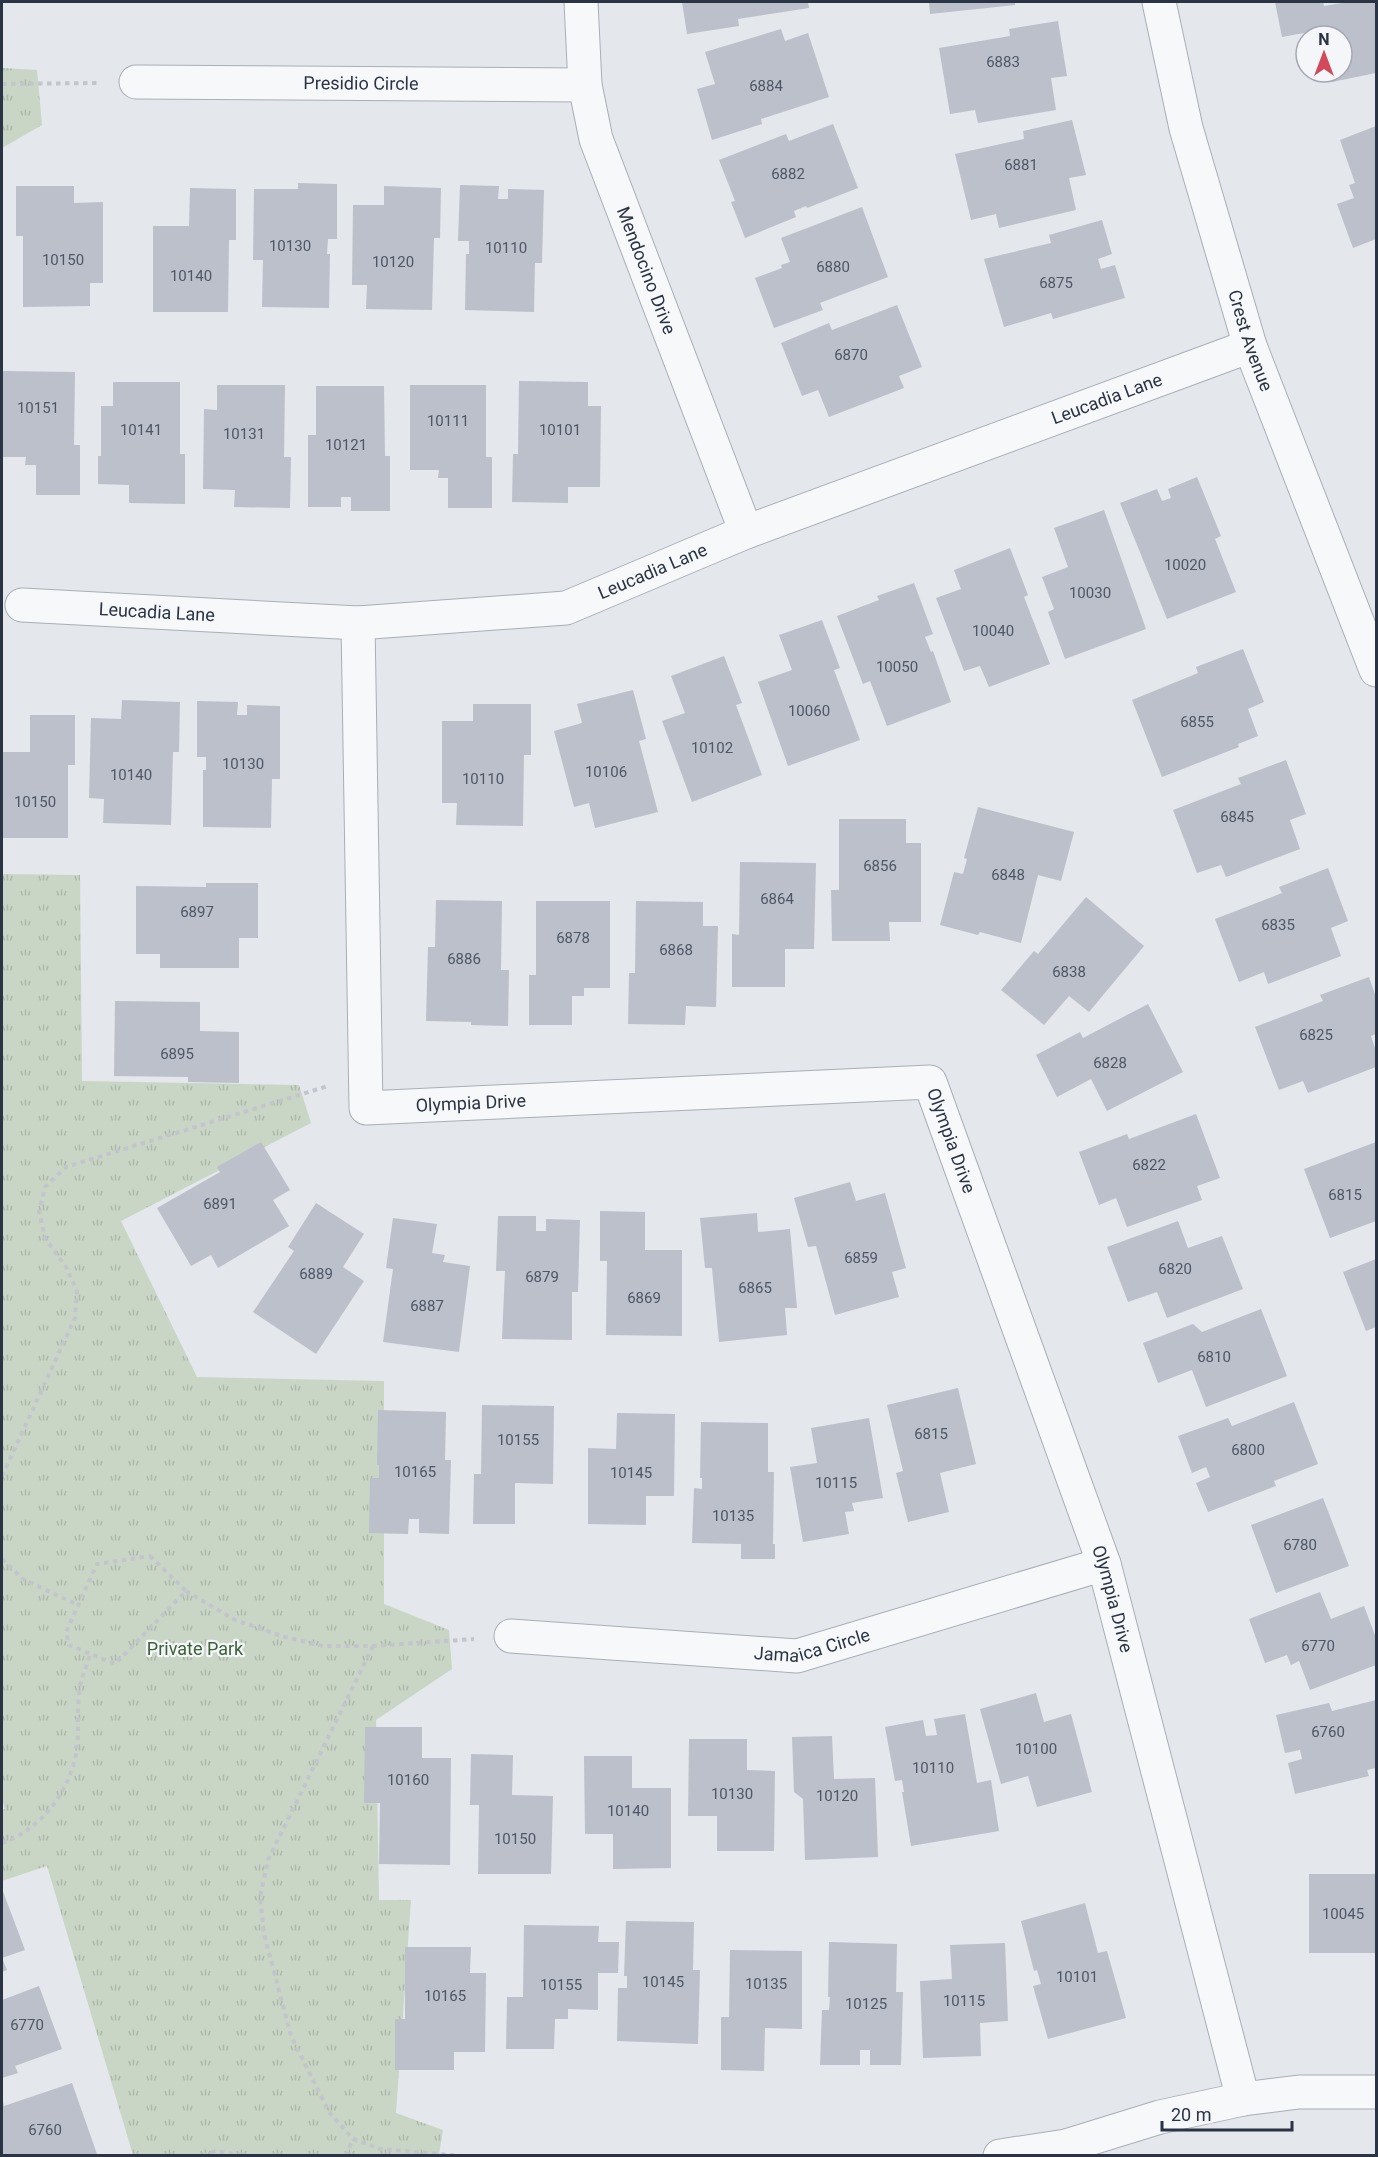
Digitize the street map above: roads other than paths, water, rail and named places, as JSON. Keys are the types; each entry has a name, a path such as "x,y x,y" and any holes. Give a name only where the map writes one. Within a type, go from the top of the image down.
{"street":[{"name":"Mendocino Drive","path":"581,2 585,85 596,139 746,532"},
{"name":"Crest Avenue","path":"1159,2 1186,128 1250,346 1377,670"},
{"name":"Presidio Circle","path":"136,82 585,85"},
{"name":"Leucadia Lane","path":"22,605 358,623 566,608 746,532 1250,346"},
{"name":"Olympia Drive","path":"358,623 366,1108 930,1082 1104,1564 1243,2099"},
{"name":"Jamaica Circle","path":"511,1636 797,1656 1104,1564"},
{"path":"1000,2156 1066,2146 1160,2117 1243,2099 1299,2092 1377,2092"}],"park label":[{"name":"Private Park","path":"195,1649"}]}
